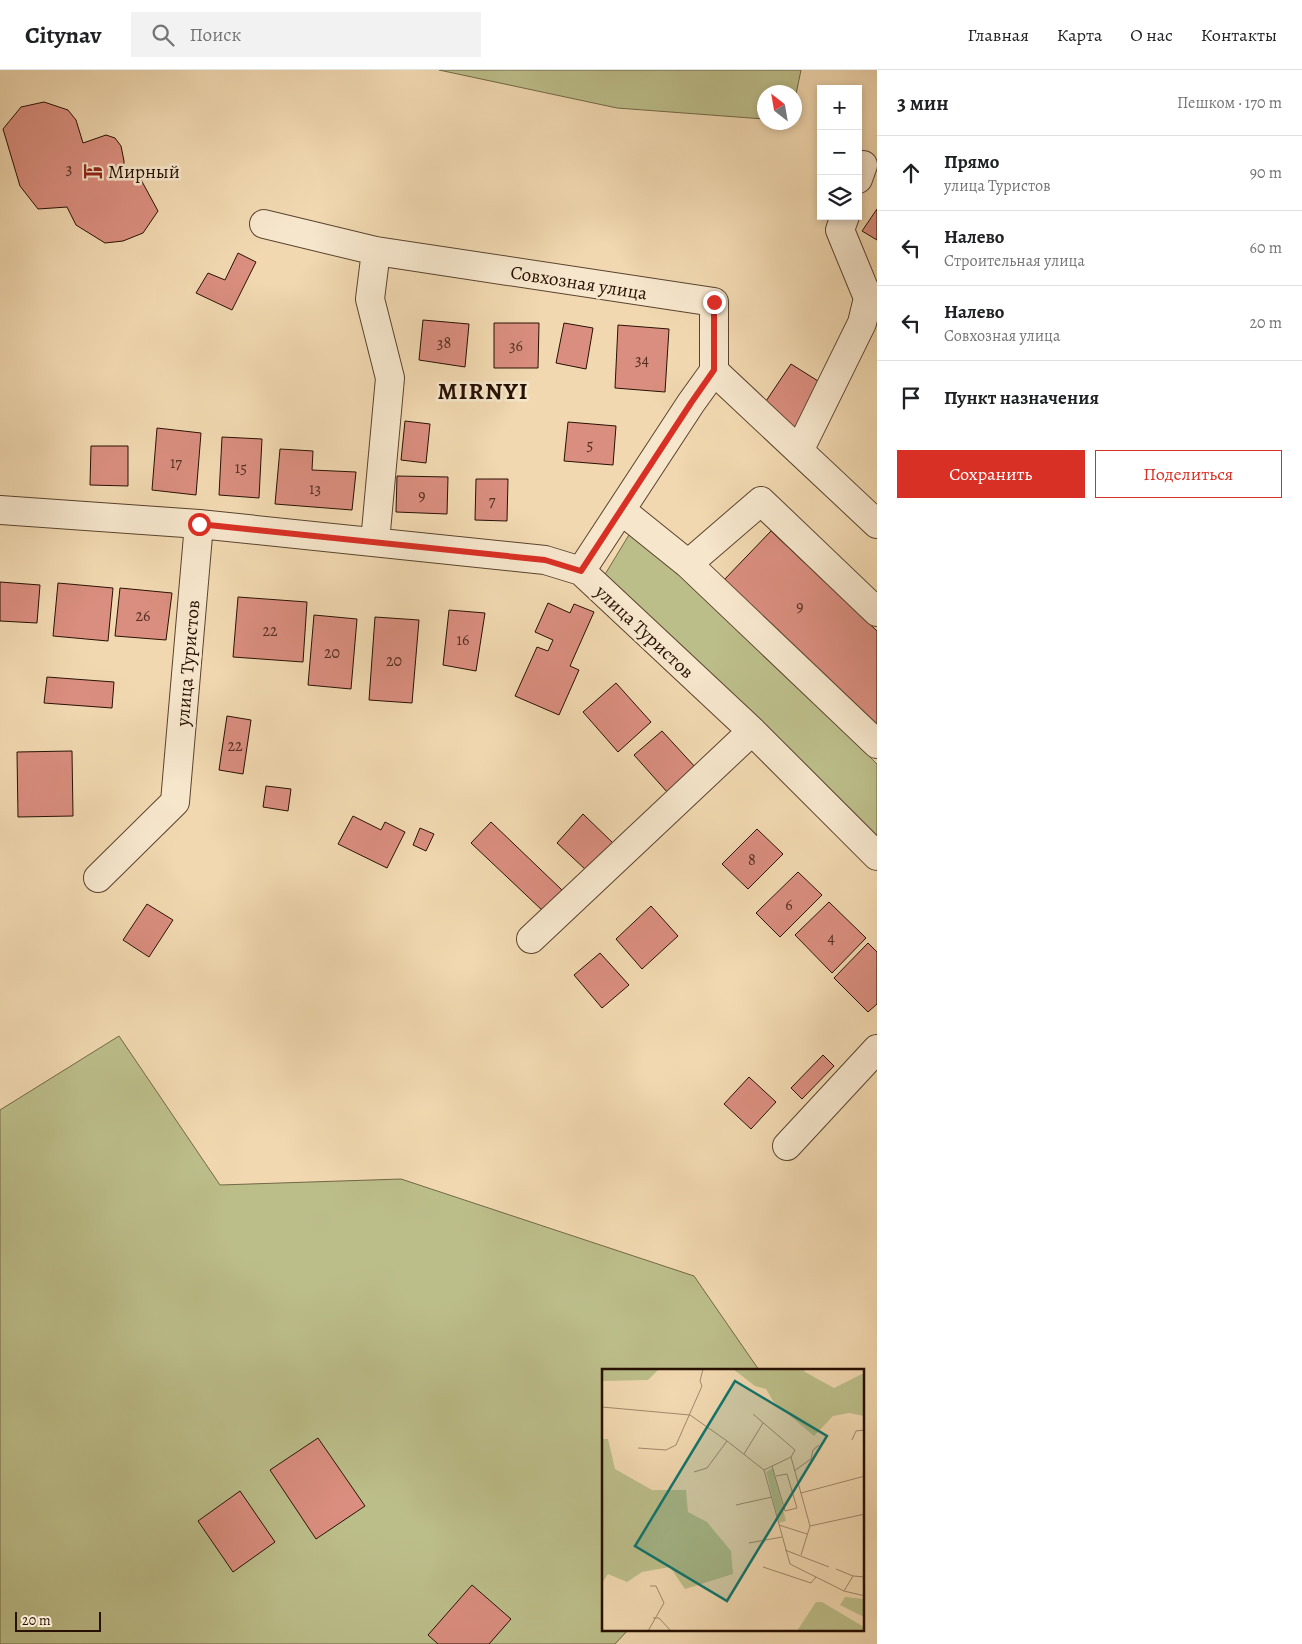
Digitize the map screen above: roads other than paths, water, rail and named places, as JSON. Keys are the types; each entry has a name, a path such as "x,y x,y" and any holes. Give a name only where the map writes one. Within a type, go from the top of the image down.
{"street":[{"path":"799,451 862,323 868,298 840,230 844,220"},
{"path":"264,224 376,251 370,299 390,378 375,542"},
{"name":"Совхозная улица","path":"376,251 714,302 714,370"},
{"path":"581,571 714,370 877,524"},
{"path":"688,564 761,500 877,612"},
{"name":"улица Туристов","path":"0,510 199,524 375,542 545,560 581,571 752,731 877,856"},
{"path":"621,510 688,564 877,744"},
{"name":"улица Туристов","path":"98,878 175,802 199,524"},
{"path":"531,939 752,731"},
{"path":"787,1146 877,1049"}],"place":[{"name":"Мирный","path":"93,171"}],"district":[{"name":"MIRNYI","path":"483,391"}]}
